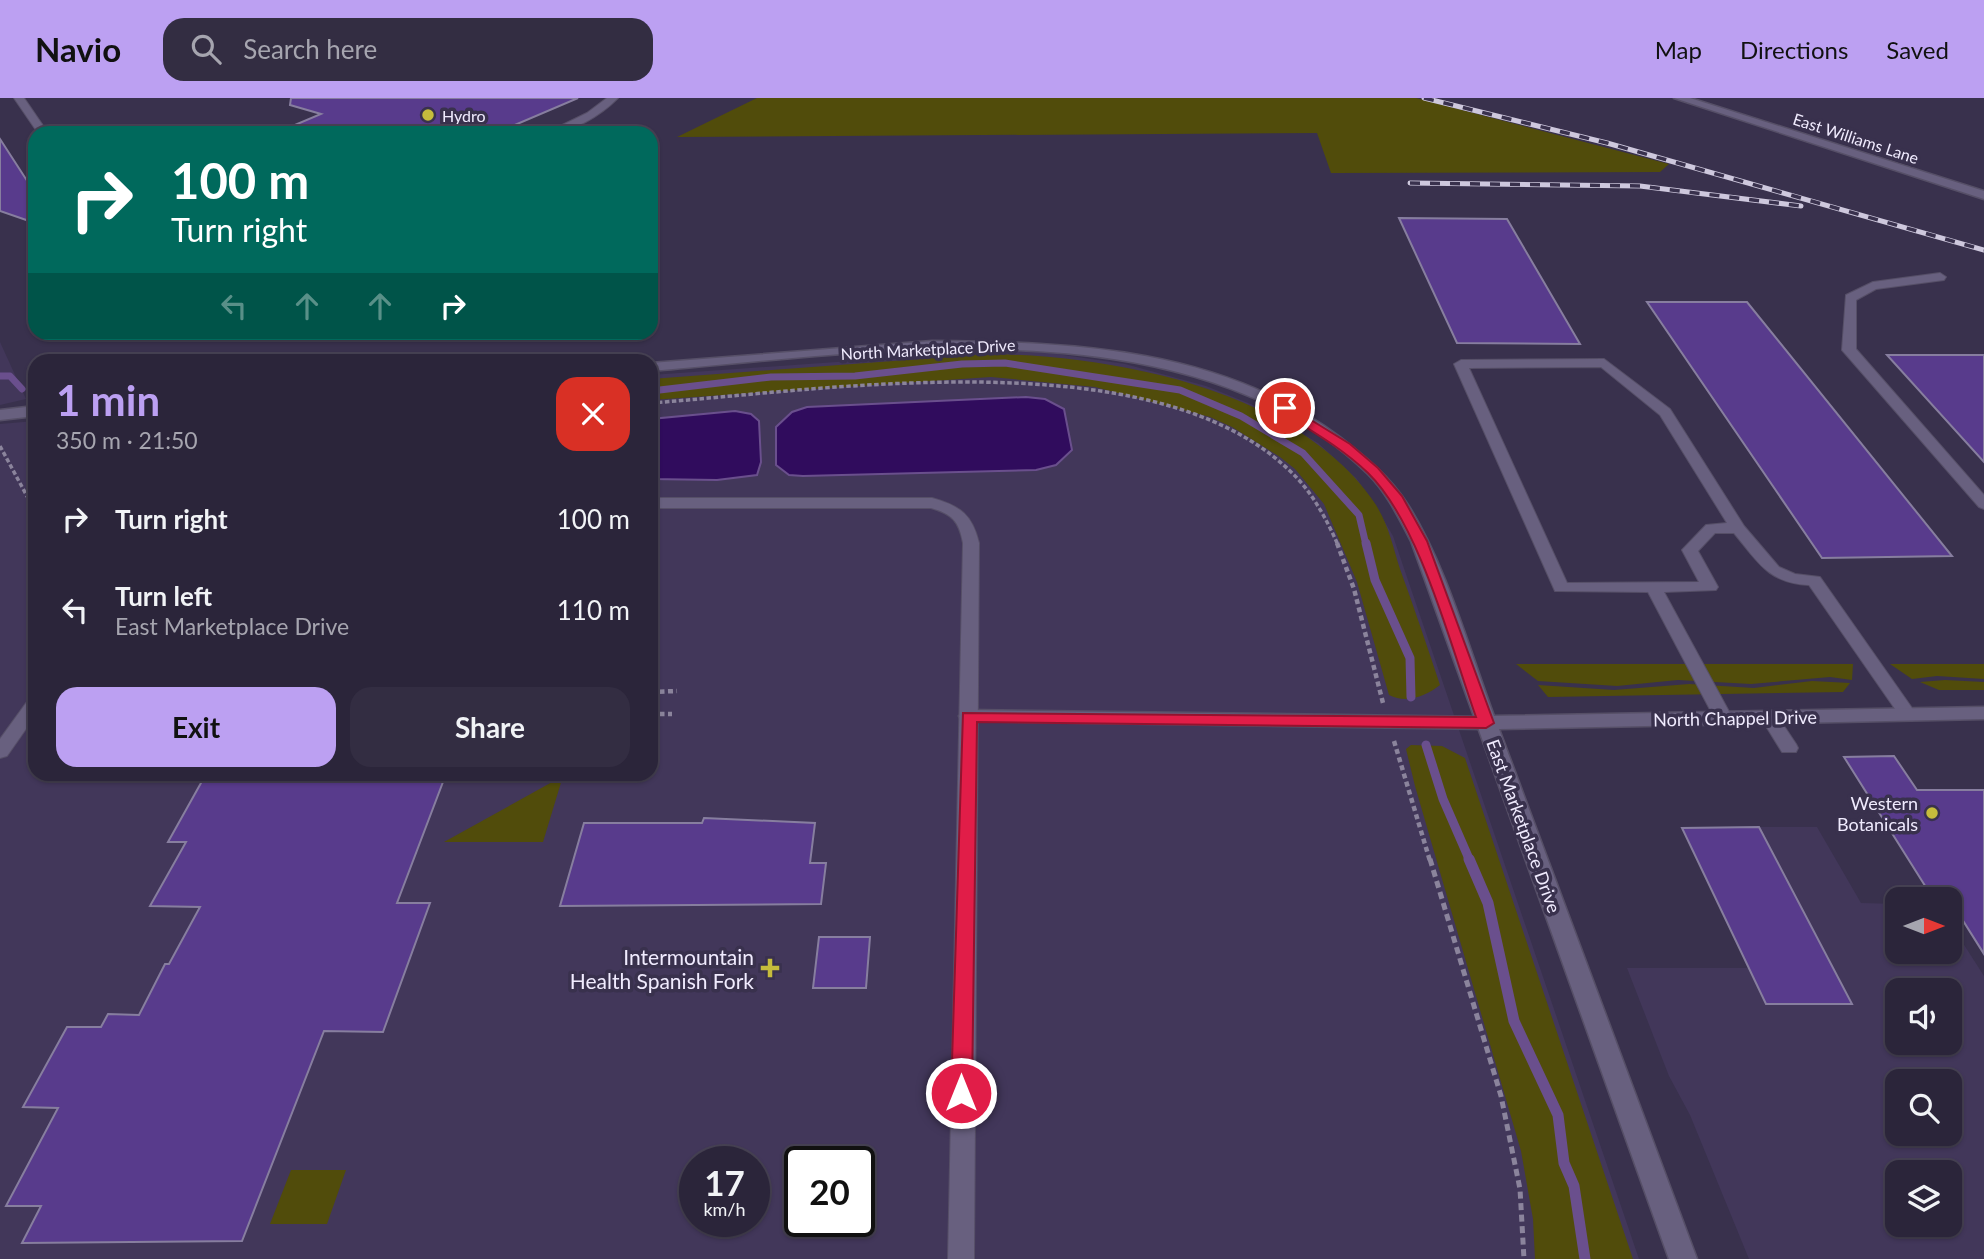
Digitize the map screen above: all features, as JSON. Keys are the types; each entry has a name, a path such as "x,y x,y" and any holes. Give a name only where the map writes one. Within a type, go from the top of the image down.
{"street":[{"name":"East Williams Lane","path":"1679,98 1984,195"},
{"name":"North Marketplace Drive","path":"658,366 956,345 1064,347 1114,354 1189,371 1256,394 1317,426"},
{"path":"0,415 28,412"},
{"name":"East Marketplace Drive","path":"1317,426 1374,471 1395,496 1420,541 1683,1259"},
{"name":"North Chappel Drive","path":"969,716 1486,723 1984,713"}],"lane":[{"path":"19,98 38,126"},
{"path":"567,126 591,115 613,98"},
{"path":"1940,277 1873,286 1850,298 1849,350 1984,505"},
{"path":"1738,528 1711,528 1690,550 1710,587 1561,588 1461,364 1604,363 1665,412 1738,528 1781,577 1814,580 1881,680 1908,715"},
{"path":"658,503 932,503 956,510 966,520 971,543 961,1065 961,1259"},
{"path":"1654,588 1724,719"},
{"path":"0,752 28,713"},
{"path":"1770,718 1789,748"}],"path":[{"path":"658,403 979,380 1083,388 1153,402 1206,419 1280,461 1320,509 1351,579 1383,702"},
{"path":"0,446 28,498"},
{"path":"658,692 677,691"},
{"path":"658,714 672,714"},
{"path":"1395,742 1501,1096 1520,1189 1524,1259"}],"shaded area":[{"path":"757,98 1416,98 1669,164 1660,172 1331,173 1317,133 677,137"},
{"path":"0,342 26,399 0,405"},
{"name":"Intermountain Health Spanish Fork","path":"978,352 1043,352 1125,364 1206,386 1253,405 1318,443 1356,478 1372,500 1393,536 1639,1259 0,1259 0,424 28,422 28,781 658,781 658,375"},
{"path":"987,354 1037,356 1146,372 1201,387 1253,407 1301,433 1343,466 1376,505 1390,537 1440,685 1416,698 1403,699 1389,695 1357,582 1324,504 1295,469 1280,457 1232,427 1210,417 1095,387 991,377 658,400 658,378"},
{"path":"1026,397 1045,399 1064,409 1072,450 1056,465 1036,470 803,476 789,475 776,465 776,427 792,412 807,407"},
{"path":"735,411 751,414 759,421 761,462 757,475 717,480 658,479 658,418"},
{"path":"1516,664 1853,664 1852,680 1830,677 1751,684 1678,680 1617,686 1538,681"},
{"path":"1890,664 1984,664 1984,679 1937,676 1912,679"},
{"path":"1812,681 1850,683 1843,692 1548,697 1538,685 1614,690 1689,684 1754,688"},
{"path":"1920,682 1984,682 1984,690 1939,690"},
{"path":"1411,745 1442,746 1465,758 1633,1259 1535,1259 1533,1219 1521,1151 1415,786 1406,749"},
{"path":"554,781 561,781 543,842 444,842"},
{"path":"1759,827 1817,827 1861,903 1885,904 1885,964 1962,964 1962,942 1984,976 1984,1259 1749,1259 1690,1115 1669,1076 1627,968 1750,968 1766,1004 1852,1003"},
{"path":"291,1170 346,1170 327,1224 270,1224"}],"building":[{"name":"Hydro","path":"291,98 578,98 512,126 293,126 321,114 290,105"},
{"path":"0,139 28,182 28,221 0,211"},
{"path":"1399,218 1507,219 1580,344 1457,343"},
{"path":"1647,302 1747,302 1952,556 1822,558"},
{"path":"1887,355 1984,355 1984,462"},
{"name":"Western Botanicals","path":"1894,756 1917,790 1984,790 1984,954 1962,919 1962,887 1926,887 1844,757"},
{"path":"202,781 443,781 397,903 430,903 383,1032 324,1031 242,1241 22,1243 41,1206 6,1206 58,1108 23,1107 67,1027 101,1027 108,1014 139,1015 165,964 169,964 200,907 150,906 186,842 168,842"},
{"path":"704,818 815,823 810,863 826,863 821,904 560,906 584,823 702,823"},
{"path":"1759,827 1852,1004 1766,1004 1682,828"},
{"path":"819,937 870,937 866,988 813,988"}],"waterway":[{"path":"658,390 771,377 855,376 962,364 1005,363 1180,390 1241,416 1303,453 1359,515 1366,545"},
{"path":"0,376 10,376 22,389"},
{"path":"1366,543 1375,580 1410,658 1411,697"},
{"path":"1426,745 1443,799 1470,861"},
{"path":"1469,859 1488,903 1514,1021 1558,1115 1564,1163 1574,1186 1585,1259"}],"railway":[{"path":"1424,98 1607,143 1984,250"},
{"path":"1410,183 1640,186 1801,206"}],"place":[{"name":"Hydro","path":"428,115"},
{"name":"Western Botanicals","path":"1932,813"},
{"name":"Intermountain Health Spanish Fork","path":"770,968"}],"route":[{"path":"961,1093 969,716 1486,723 1420,541 1395,496 1374,471 1346,447 1285,408"}]}
